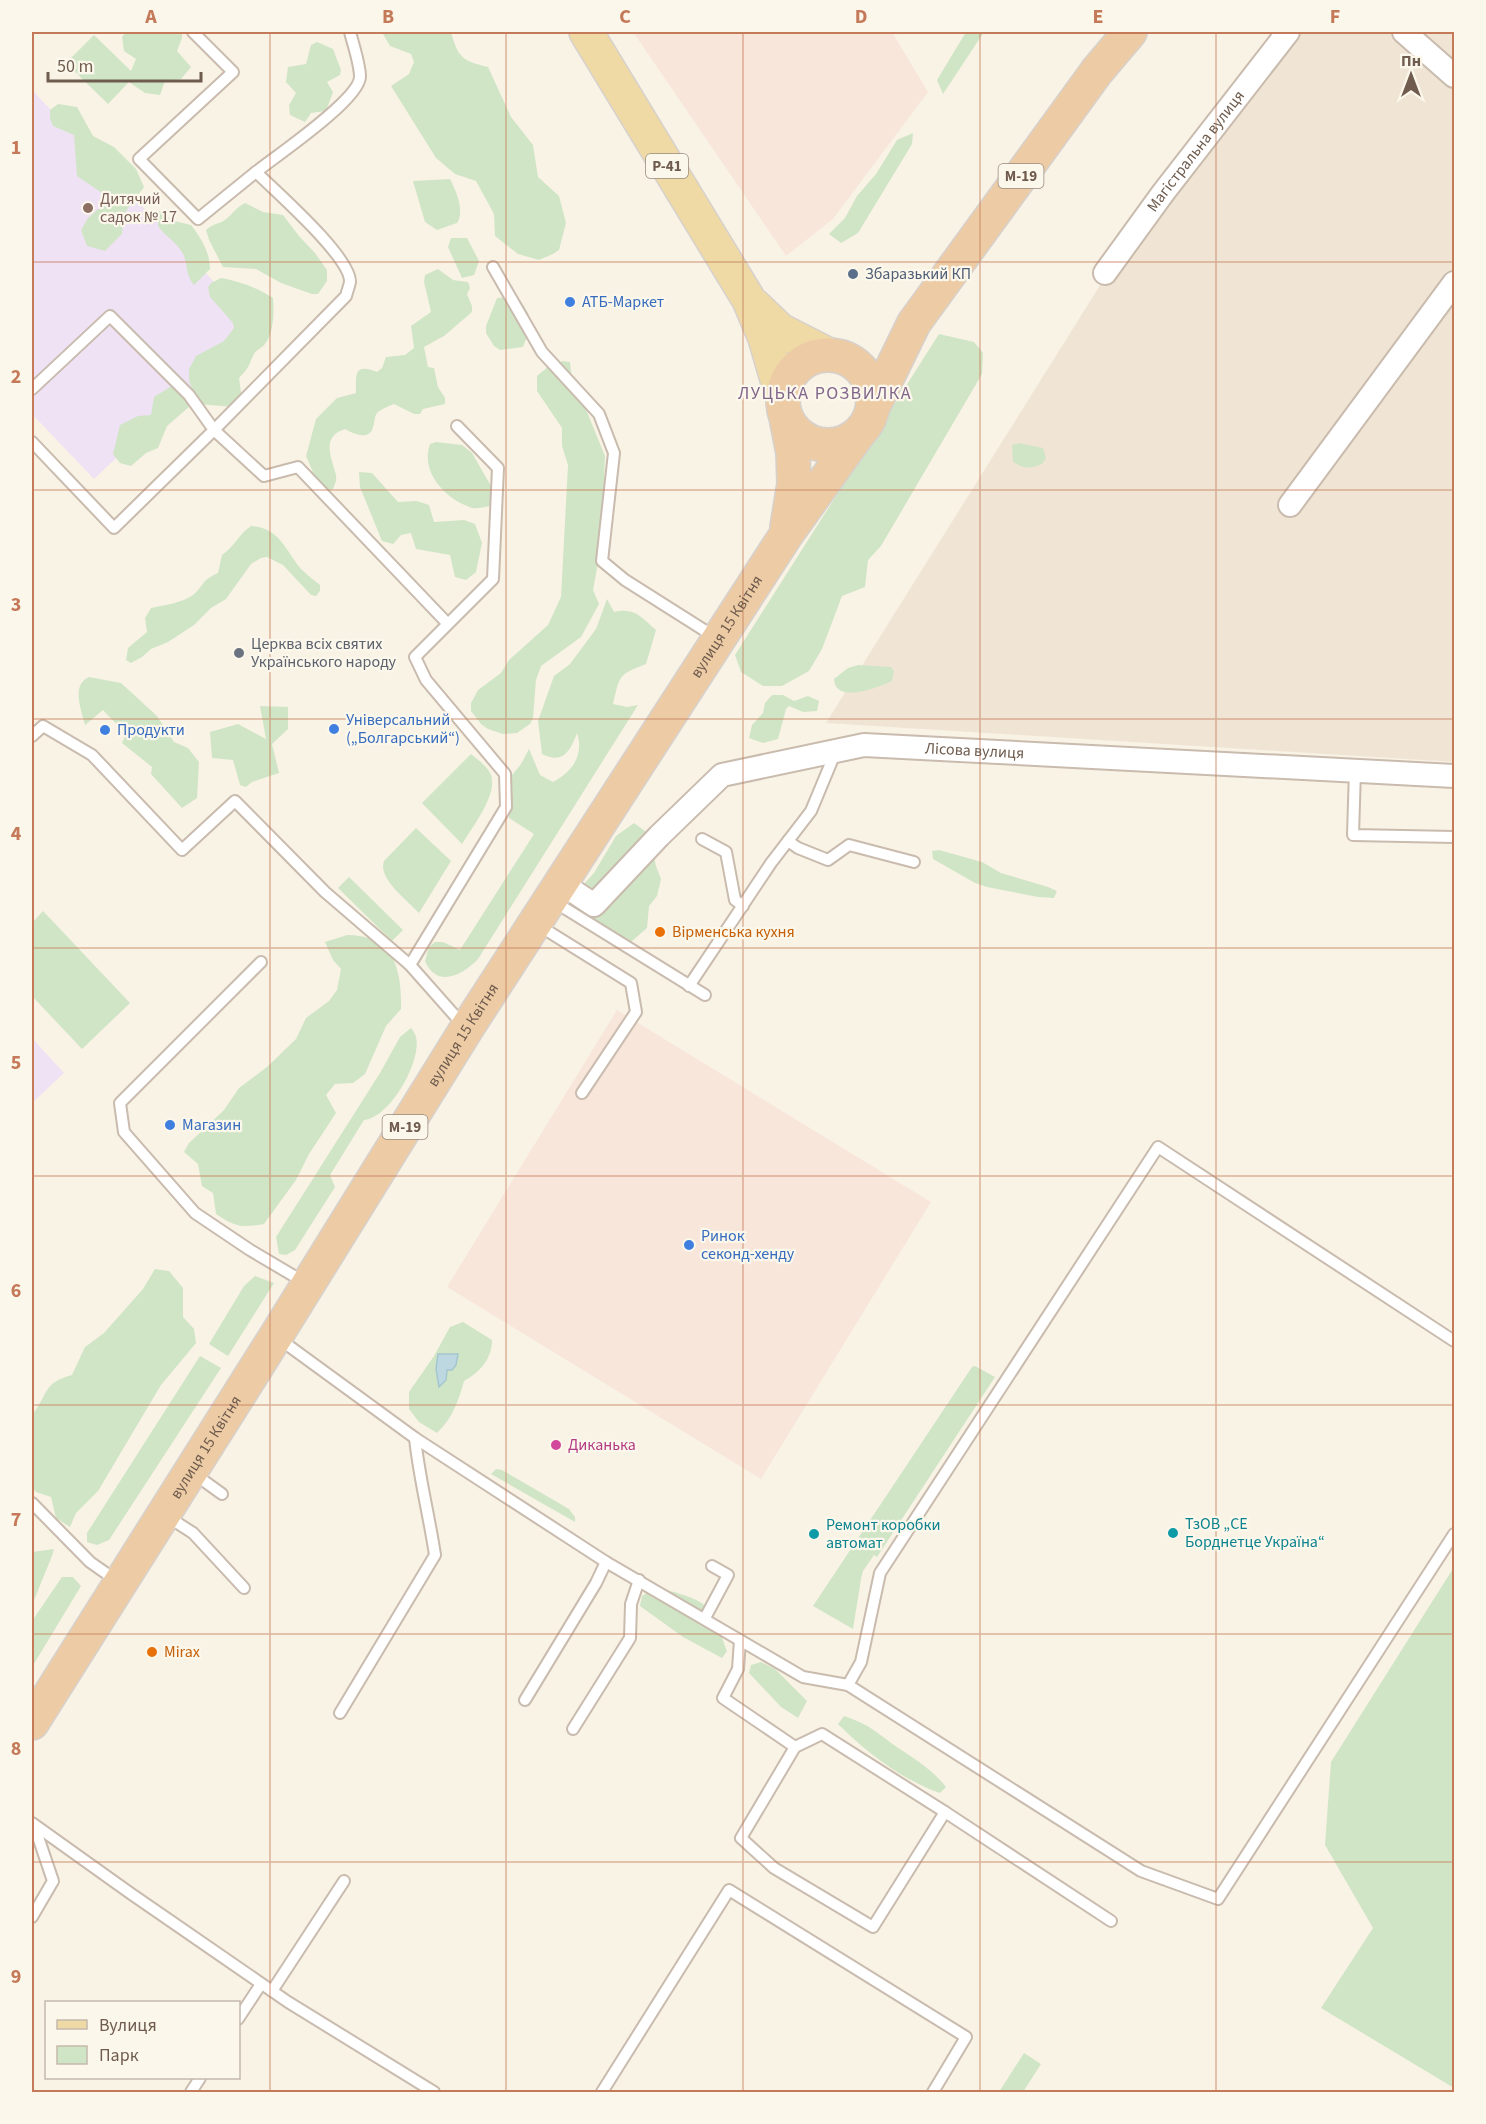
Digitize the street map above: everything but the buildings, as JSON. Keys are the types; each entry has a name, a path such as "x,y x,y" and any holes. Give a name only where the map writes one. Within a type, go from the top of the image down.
{"highway":[{"name":"М-19","path":"866,420 914,323 1097,71 1130,32"},
{"name":"М-19","path":"784,409 785,387 791,374 801,364 813,357 862,351 885,342 914,323"},
{"path":"784,409 794,429 805,439 819,444 833,445 847,441 866,420 873,394 864,371 854,362 835,356"},
{"name":"вулиця 15 Квітня","path":"784,409 793,453 794,484 786,535"},
{"name":"вулиця 15 Квітня","path":"32,1723 276,1336 466,1028 786,535 866,420"}],"main road":[{"name":"Р-41","path":"586,32 749,300 765,339 784,409"},
{"name":"Р-41","path":"749,300 780,330 835,356"}],"street":[{"name":"Магістральна вулиця","path":"1105,273 1163,193 1288,32"},
{"path":"1404,32 1455,76"},
{"path":"1290,505 1455,283"},
{"name":"Лісова вулиця","path":"549,902 594,905 659,836 722,775 864,745 1455,776"}],"lane":[{"path":"193,32 233,72 139,159 198,219 313,130 354,92 360,78 350,32"},
{"path":"32,442 114,528 346,296 350,281 345,267 319,234 256,172"},
{"path":"493,267 542,352 599,414 614,453 602,561 626,580 718,639"},
{"path":"32,389 110,316 189,395 214,430 264,476 298,468 447,623"},
{"path":"410,965 506,807 505,774 426,680 415,657 493,579 498,468 457,426"},
{"path":"32,736 43,726 92,755 182,850 235,801 325,892 410,965 466,1028"},
{"path":"689,986 811,811 836,751"},
{"path":"1354,770 1353,835 1455,837"},
{"path":"702,839 726,852 735,900 743,906"},
{"path":"788,841 798,848 828,860 849,845 914,862"},
{"path":"549,902 705,995"},
{"path":"549,902 631,983 636,1012 582,1093"},
{"path":"261,962 120,1103 124,1132 195,1213 250,1250 307,1284"},
{"path":"848,1685 861,1662 880,1573 1158,1147 1455,1341"},
{"path":"276,1336 415,1438 606,1562 803,1677 848,1685 1141,1871 1218,1899 1455,1534"},
{"path":"340,1713 435,1555 429,1512 418,1471 415,1438"},
{"path":"190,1471 222,1494"},
{"path":"32,1503 90,1562 119,1583"},
{"path":"162,1514 193,1533 244,1588"},
{"path":"525,1700 606,1562"},
{"path":"705,1618 728,1575 712,1566"},
{"path":"573,1729 630,1638 631,1604 639,1580"},
{"path":"740,1641 738,1669 723,1698 795,1747"},
{"path":"945,1812 873,1928 774,1868 741,1838 795,1747 822,1734 945,1812 1111,1921"},
{"path":"32,1917 53,1881 33,1824"},
{"path":"33,1824 261,1984 434,2092"},
{"path":"272,1991 344,1881"},
{"path":"602,2092 729,1890 966,2037 933,2092"},
{"path":"240,2016 261,1984"},
{"path":"191,2092 199,2079"}],"shaded area":[{"path":"633,32 892,32 928,92 833,219 786,256"},
{"path":"1278,32 1454,32 1454,762 826,723 1107,274"},
{"name":"Дитячий садок № 17","path":"32,90 256,326 94,479 32,414"},
{"name":"Ринок секонд-хенду","path":"617,1010 931,1202 761,1479 447,1287"},
{"path":"32,1038 64,1073 32,1103"}],"green space":[{"path":"126,32 182,32 177,51 191,67 181,79 165,81 160,95 145,93 129,82 108,104 66,63 94,35 131,71 136,59 124,51 122,37"},
{"path":"385,32 451,32 456,48 463,57 473,63 488,67 511,117 533,145 538,177 559,196 566,223 559,250 539,260 518,254 495,236 494,214 476,181 455,174 436,158 391,86 409,74 414,62 411,54 390,46 383,34"},
{"path":"966,32 984,32 943,94 937,80"},
{"path":"317,42 333,49 341,70 340,75 327,82 333,92 326,111 311,113 305,122 290,115 289,105 296,93 286,82 288,67 306,64 311,45"},
{"path":"58,104 77,107 93,136 114,147 136,169 144,187 123,215 122,234 105,251 87,246 81,230 88,218 104,204 102,193 77,176 74,135 53,126 50,118 50,110"},
{"path":"913,133 912,144 858,233 841,243 829,234 845,218 857,196 876,174 897,140"},
{"path":"450,179 459,201 459,218 457,223 437,230 425,222 413,181"},
{"path":"245,203 263,212 283,215 315,253 327,270 327,281 318,294 281,283 256,269 223,267 206,230 225,220"},
{"path":"159,211 164,212 171,220 191,225 204,246 210,269 194,285 182,252 158,226"},
{"path":"451,238 467,238 479,261 474,275 462,278 448,247"},
{"path":"438,269 453,280 468,282 470,288 467,294 472,306 472,312 444,336 424,347 428,367 434,368 445,404 423,409 420,414 414,414 394,404 377,413 369,434 357,434 345,429 337,433 332,437 330,443 330,455 336,482 333,489 321,492 316,488 315,477 306,456 316,419 337,398 356,393 357,376 360,370 377,372 382,368 386,357 405,355 414,348 411,326 431,312 424,282 425,275"},
{"path":"221,278 248,285 273,298 270,334 239,378 242,399 234,407 197,404 189,380 189,369 196,356 224,341 234,328 233,323 210,297 208,287"},
{"path":"517,296 529,315 529,331 523,347 500,350 494,346 486,333 486,326 497,298"},
{"path":"939,334 974,342 983,353 982,374 881,546 868,560 865,587 842,596 822,649 809,671 782,686 763,686 741,672 735,655"},
{"path":"563,361 570,362 573,391 583,402 605,456 601,547 593,590 599,604 581,637 541,666 536,680 533,718 530,724 517,733 503,734 481,724 471,711 471,703 478,690 501,673 509,660 548,625 561,597 568,465 562,446 562,428 537,391 537,376 549,366"},
{"path":"170,387 181,390 190,406 167,426 158,448 146,453 131,466 120,463 113,454 120,425 138,416 151,415 154,397"},
{"path":"436,442 462,445 472,453 491,486 490,506 472,508 462,504 437,483 429,465 428,454 430,444"},
{"path":"1019,443 1043,448 1046,458 1042,464 1027,467 1013,462 1012,445"},
{"path":"359,472 372,473 398,502 417,501 429,505 434,522 464,520 475,524 482,543 476,572 466,580 455,577 450,555 416,549 411,533 401,535 393,544 382,541 360,487"},
{"path":"251,526 269,531 281,541 301,569 320,585 320,591 316,596 311,595 283,565 267,557 261,558 251,564 226,599 211,608 194,625 131,663 126,660 128,648 147,632 145,618 151,608 178,602 193,595 205,581 218,573 222,555"},
{"path":"607,599 614,612 633,612 656,630 646,664 622,677 613,704 627,707 638,705 478,959 458,974 450,977 436,975 425,961 429,947 435,942 443,942 460,950 534,834 509,818 512,775 529,749 540,775 553,782 566,773 575,762 579,748 577,733 565,754 561,757 549,757 542,754 538,721 554,676 570,664 596,629"},
{"path":"858,665 891,667 894,671 892,681 878,687 849,693 836,687 834,679 848,668"},
{"path":"89,677 121,683 157,716 174,742 188,748 199,762 197,798 182,808 151,774 152,767 122,743 126,734 103,710 85,725 79,691 83,681"},
{"path":"772,695 783,695 794,701 808,696 819,701 817,711 803,712 789,706 786,709 778,739 763,743 749,738 752,725 763,713 765,703"},
{"path":"260,706 288,707 288,729 272,744 279,773 252,782 246,787 240,785 233,760 212,758 210,732 238,724 266,739"},
{"path":"471,754 488,769 492,783 488,801 462,844 422,803"},
{"path":"634,823 649,834 661,879 657,896 649,906 647,928 625,947 591,919 582,886 594,873 616,836"},
{"path":"416,828 451,861 419,913 389,882 383,868 384,861"},
{"path":"939,850 982,862 1001,873 1057,891 1054,898 1038,897 975,883 933,859 932,851"},
{"path":"349,877 403,930 392,941 338,888"},
{"path":"43,911 130,1003 82,1049 32,996 32,923"},
{"path":"347,935 375,941 392,957 400,981 401,1009 386,1026 365,1074 353,1083 335,1084 326,1095 336,1113 309,1154 296,1180 264,1224 244,1226 228,1222 216,1214 213,1193 202,1186 198,1164 184,1152 189,1143 224,1110 239,1088 267,1067 296,1039 306,1018 329,1001 337,990 341,969 333,960 325,942"},
{"path":"411,1028 415,1033 417,1047 402,1087 384,1110 364,1120 330,1175 335,1187 295,1250 286,1255 279,1254 276,1237 380,1073 400,1037"},
{"path":"155,1269 169,1271 183,1288 183,1317 194,1329 196,1343 161,1385 98,1491 76,1513 70,1527 56,1518 51,1497 36,1492 32,1487 32,1415 47,1390 55,1382 72,1375 85,1347 104,1333 143,1289"},
{"path":"255,1276 274,1283 228,1356 209,1344 244,1286"},
{"path":"463,1322 492,1340 490,1353 484,1364 464,1381 454,1409 447,1422 437,1433 419,1422 409,1409 409,1392 434,1356 450,1327"},
{"path":"200,1356 221,1368 109,1540 97,1545 87,1542 87,1533"},
{"path":"975,1366 995,1377 877,1557 874,1555 863,1571 853,1629 813,1606 972,1367"},
{"path":"496,1469 502,1470 569,1509 575,1517 575,1522 491,1474"},
{"path":"54,1549 52,1556 32,1605 32,1552"},
{"path":"1454,1567 1454,2088 1321,2008 1373,1928 1325,1845 1331,1762"},
{"path":"62,1577 73,1577 81,1586 32,1667 32,1621"},
{"path":"656,1587 688,1596 708,1609 727,1651 722,1658 683,1637 640,1606 642,1596"},
{"path":"761,1662 775,1669 807,1701 798,1718 781,1707 749,1673 751,1665"},
{"path":"844,1716 876,1732 928,1769 946,1787 940,1793 912,1781 885,1764 838,1724"},
{"path":"1024,2053 1041,2064 1023,2092 999,2092"}],"water":[{"path":"438,1354 458,1354 456,1365 452,1370 447,1370 446,1380 439,1387 436,1369"}],"place":[{"name":"Дитячий садок № 17","path":"88,208"},
{"name":"Збаразький КП","path":"853,274"},
{"name":"АТБ-Маркет","path":"570,302"},
{"name":"Церква всіх святих Українського народу","path":"239,653"},
{"name":"Універсальний („Болгарський“)","path":"334,729"},
{"name":"Продукти","path":"105,730"},
{"name":"Вірменська кухня","path":"660,932"},
{"name":"Магазин","path":"170,1125"},
{"name":"Ринок секонд-хенду","path":"689,1245"},
{"name":"Диканька","path":"556,1445"},
{"name":"ТзОВ „СЕ Борднетце Україна“","path":"1173,1533"},
{"name":"Ремонт коробки автомат","path":"814,1534"},
{"name":"Mirax","path":"152,1652"}],"district":[{"name":"ЛУЦЬКА РОЗВИЛКА","path":"825,393"}]}
